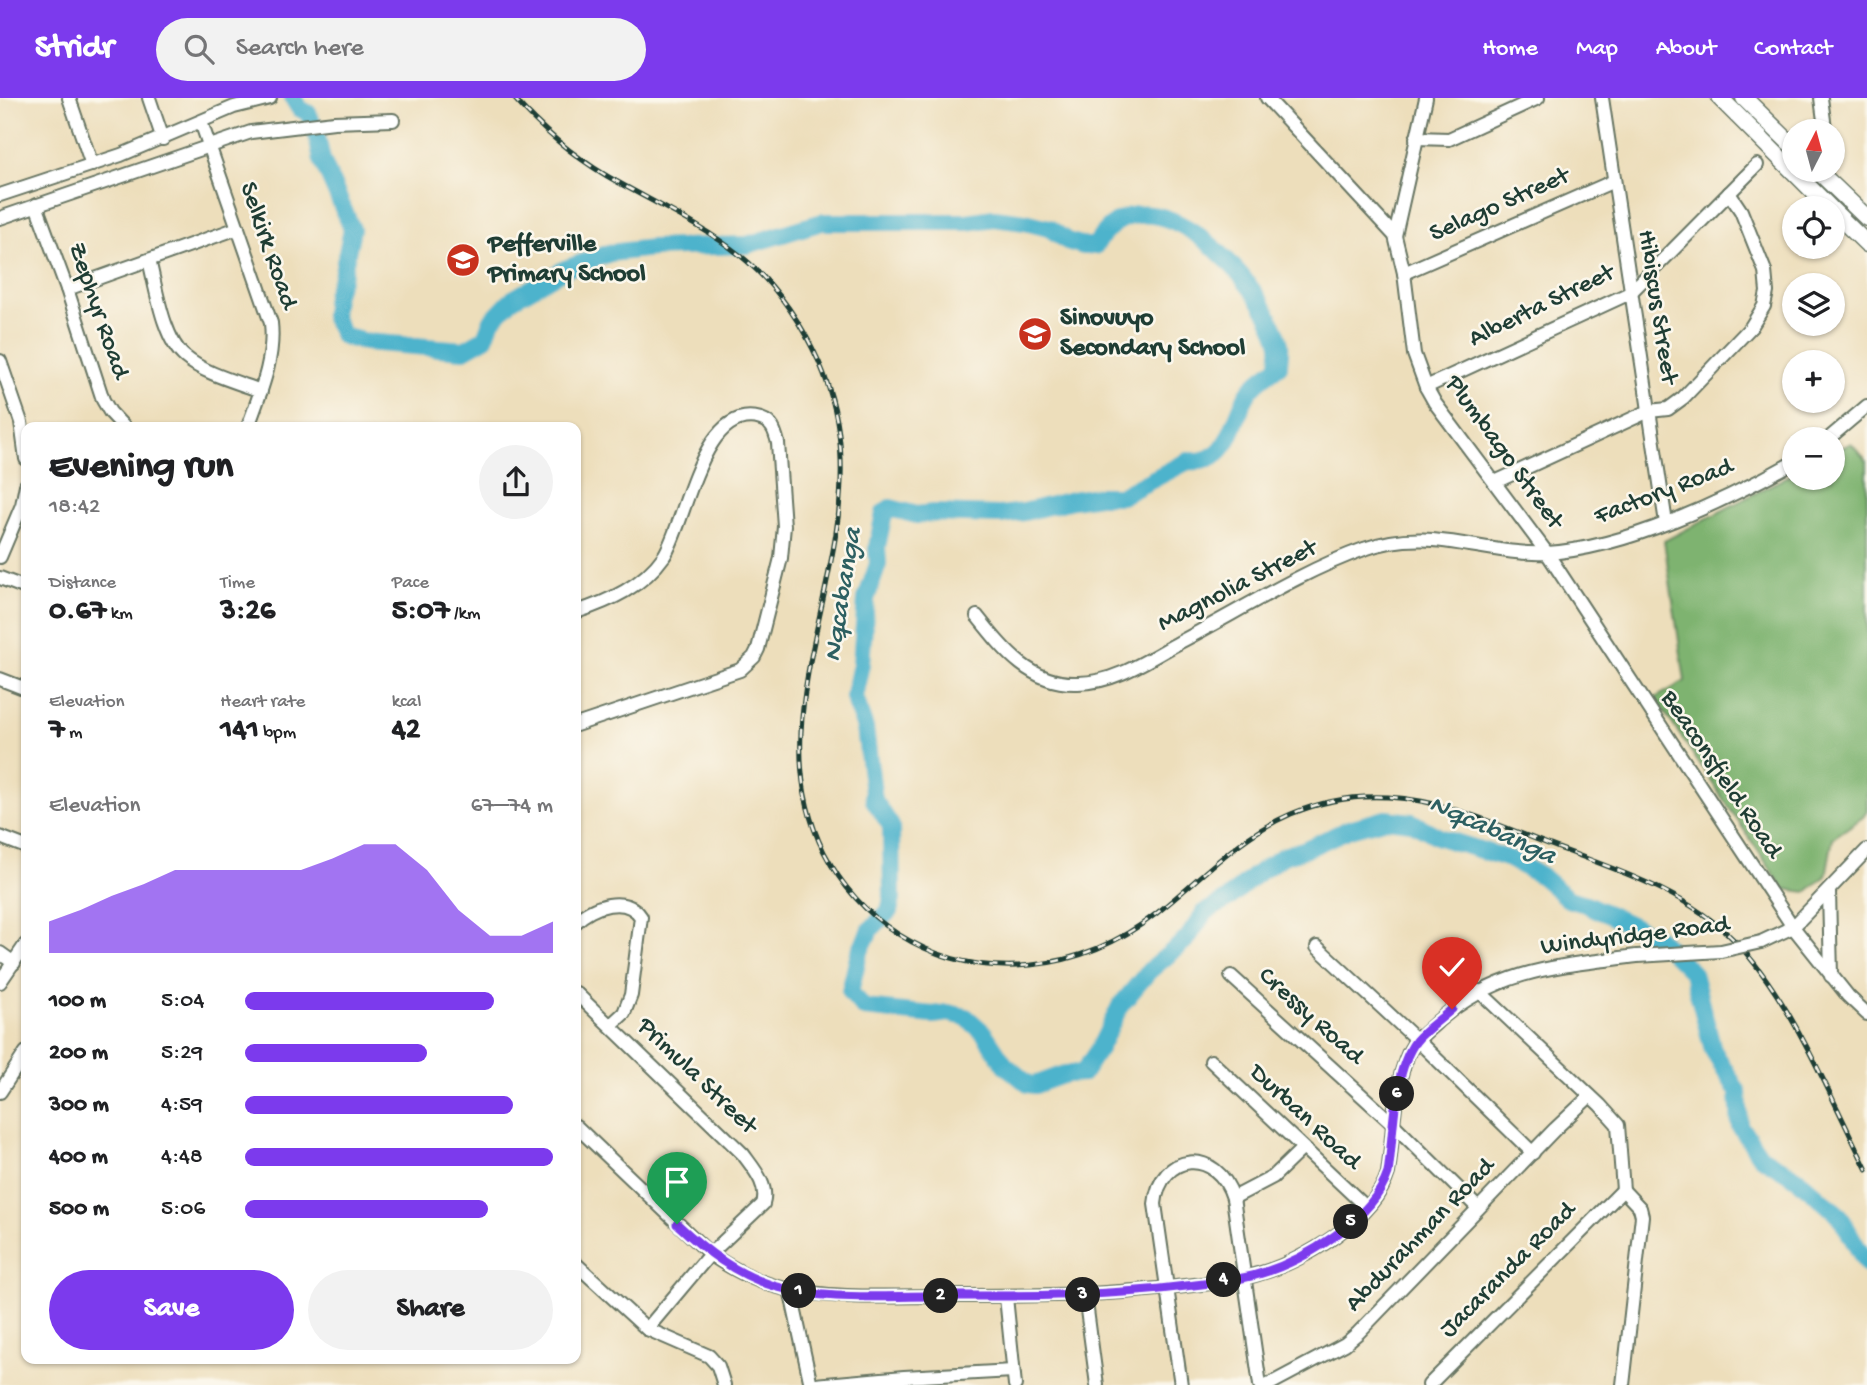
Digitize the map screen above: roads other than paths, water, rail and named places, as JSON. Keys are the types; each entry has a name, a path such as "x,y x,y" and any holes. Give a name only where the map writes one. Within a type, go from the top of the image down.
{"main road":[{"path":"1744,98 1782,135"},
{"path":"1720,100 1818,196"},
{"path":"1830,182 1867,218"},
{"path":"1845,223 1867,244"}],"street":[{"path":"69,98 92,165"},
{"path":"149,98 163,139"},
{"path":"0,195 163,139 201,122 233,102 270,98"},
{"name":"Plumbago Street","path":"1267,98 1395,236 1404,273 1415,354 1426,387 1442,414 1547,553"},
{"path":"1395,236 1426,98"},
{"path":"1416,138 1449,139 1538,98"},
{"name":"Hibiscus Street","path":"1602,98 1666,523"},
{"path":"1821,98 1824,119"},
{"path":"0,218 251,132 334,122 393,120"},
{"name":"Selkirk Road","path":"201,122 271,323 272,347 250,422"},
{"name":"Alberta Street","path":"1426,387 1630,292 1757,165"},
{"name":"Selago Street","path":"1404,273 1614,181"},
{"path":"1495,482 1649,411 1668,409 1683,398 1751,327 1764,306 1767,292 1765,271 1744,216 1729,192"},
{"name":"Zephyr Road","path":"36,205 103,400 119,422"},
{"path":"67,289 238,228"},
{"path":"149,260 169,334 176,347 196,364 261,391"},
{"path":"0,361 21,422"},
{"path":"1842,427 1867,406"},
{"path":"581,610 628,590 648,574 664,555 672,541 706,451 722,430 736,420 753,418 770,424 778,443 784,541 778,574 754,657 740,670 581,723"},
{"name":"Factory Road","path":"1547,553 1588,546 1666,523 1733,494 1782,468"},
{"path":"0,557 4,537 21,502"},
{"name":"Magnolia Street","path":"978,616 1003,650 1022,666 1051,680 1080,684 1111,677 1127,670 1315,571 1363,549 1386,542 1430,539 1519,552 1547,553"},
{"name":"Beaconsfield Road","path":"1547,553 1793,927 1831,976 1867,1014"},
{"path":"0,578 21,586"},
{"path":"0,679 21,687"},
{"path":"0,837 21,845"},
{"name":"Windyridge Road","path":"581,1131 710,1254 759,1280 790,1289 843,1296 1085,1295 1166,1288 1260,1274 1315,1251 1347,1226 1385,1182 1392,1122 1409,1053 1417,1040 1452,1009 1479,991 1542,969 1637,956 1721,951 1761,942 1793,927 1867,850"},
{"path":"1829,891 1831,976"},
{"path":"581,918 590,911 617,904 632,907 641,917 631,995 624,1013 611,1025"},
{"path":"1317,947 1534,1153"},
{"path":"0,982 21,952"},
{"path":"0,953 14,963"},
{"name":"Cressy Road","path":"1231,976 1392,1122 1478,1208"},
{"path":"1479,991 1618,1125 1623,1189 1637,1203 1642,1216 1623,1385"},
{"name":"Primula Street","path":"581,998 743,1154 761,1180 765,1192 763,1204 710,1254"},
{"path":"0,1092 21,1060"},
{"name":"Durban Road","path":"1211,1061 1366,1207"},
{"name":"Abdurahman Road","path":"1268,1385 1345,1344 1358,1333 1590,1096"},
{"path":"1233,1198 1273,1177 1303,1148"},
{"path":"1181,1385 1155,1204 1156,1192 1165,1176 1180,1165 1196,1162 1212,1167 1224,1178 1233,1198 1260,1385"},
{"name":"Jacaranda Road","path":"1429,1385 1623,1189"},
{"path":"647,1329 710,1254"},
{"path":"581,1269 647,1329 715,1361 724,1385"},
{"path":"790,1289 813,1385 1013,1371"},
{"path":"1085,1295 1097,1385"},
{"path":"1006,1297 1015,1385"}],"waterway":[{"name":"Nqcabanga","path":"293,98 299,108 308,113 316,132 322,160 352,229 342,277 335,295 333,316 343,336 365,342 464,350 485,338 492,320 511,300 565,269 610,253 652,248 747,245 822,222 967,222 994,218 1049,228 1067,241 1095,246 1118,222 1144,214 1173,221 1201,238 1228,262 1252,289 1270,318 1280,344 1279,366 1249,392 1229,438 1214,456 1188,461 1121,496 1072,500 1000,515 917,515 890,508 884,513 877,547 878,564 866,599 861,664 854,697 865,728 874,800 891,826 892,899 889,911 870,930 859,953 850,992 864,1008 933,1015 948,1013 966,1017 984,1033 1005,1065 1028,1084 1035,1085 1065,1074 1083,1073 1100,1047 1120,1006 1149,971 1187,939 1204,913 1228,899 1254,876 1283,856 1306,849 1349,829 1386,819 1412,822 1439,837 1509,859 1540,875 1568,899 1586,904 1658,938 1693,973 1713,1050 1738,1092 1740,1126 1760,1156 1798,1179 1840,1216 1867,1265"}],"railway":[{"path":"514,98 546,131 582,159 607,176 692,223 741,256 786,304 804,332 824,373 839,435 839,509 803,707 801,756 807,804 824,852 838,876 856,898 887,926 930,950 963,961 997,966 1030,965 1064,959 1097,948 1128,933 1157,913 1237,846 1291,814 1326,802 1363,797 1409,799 1450,808 1646,882 1693,907 1714,922 1734,940 1774,990 1808,1049 1867,1170"}],"place":[{"name":"Pefferville Primary School","path":"463,260"},
{"name":"Sinovuyo Secondary School","path":"1035,334"}]}
